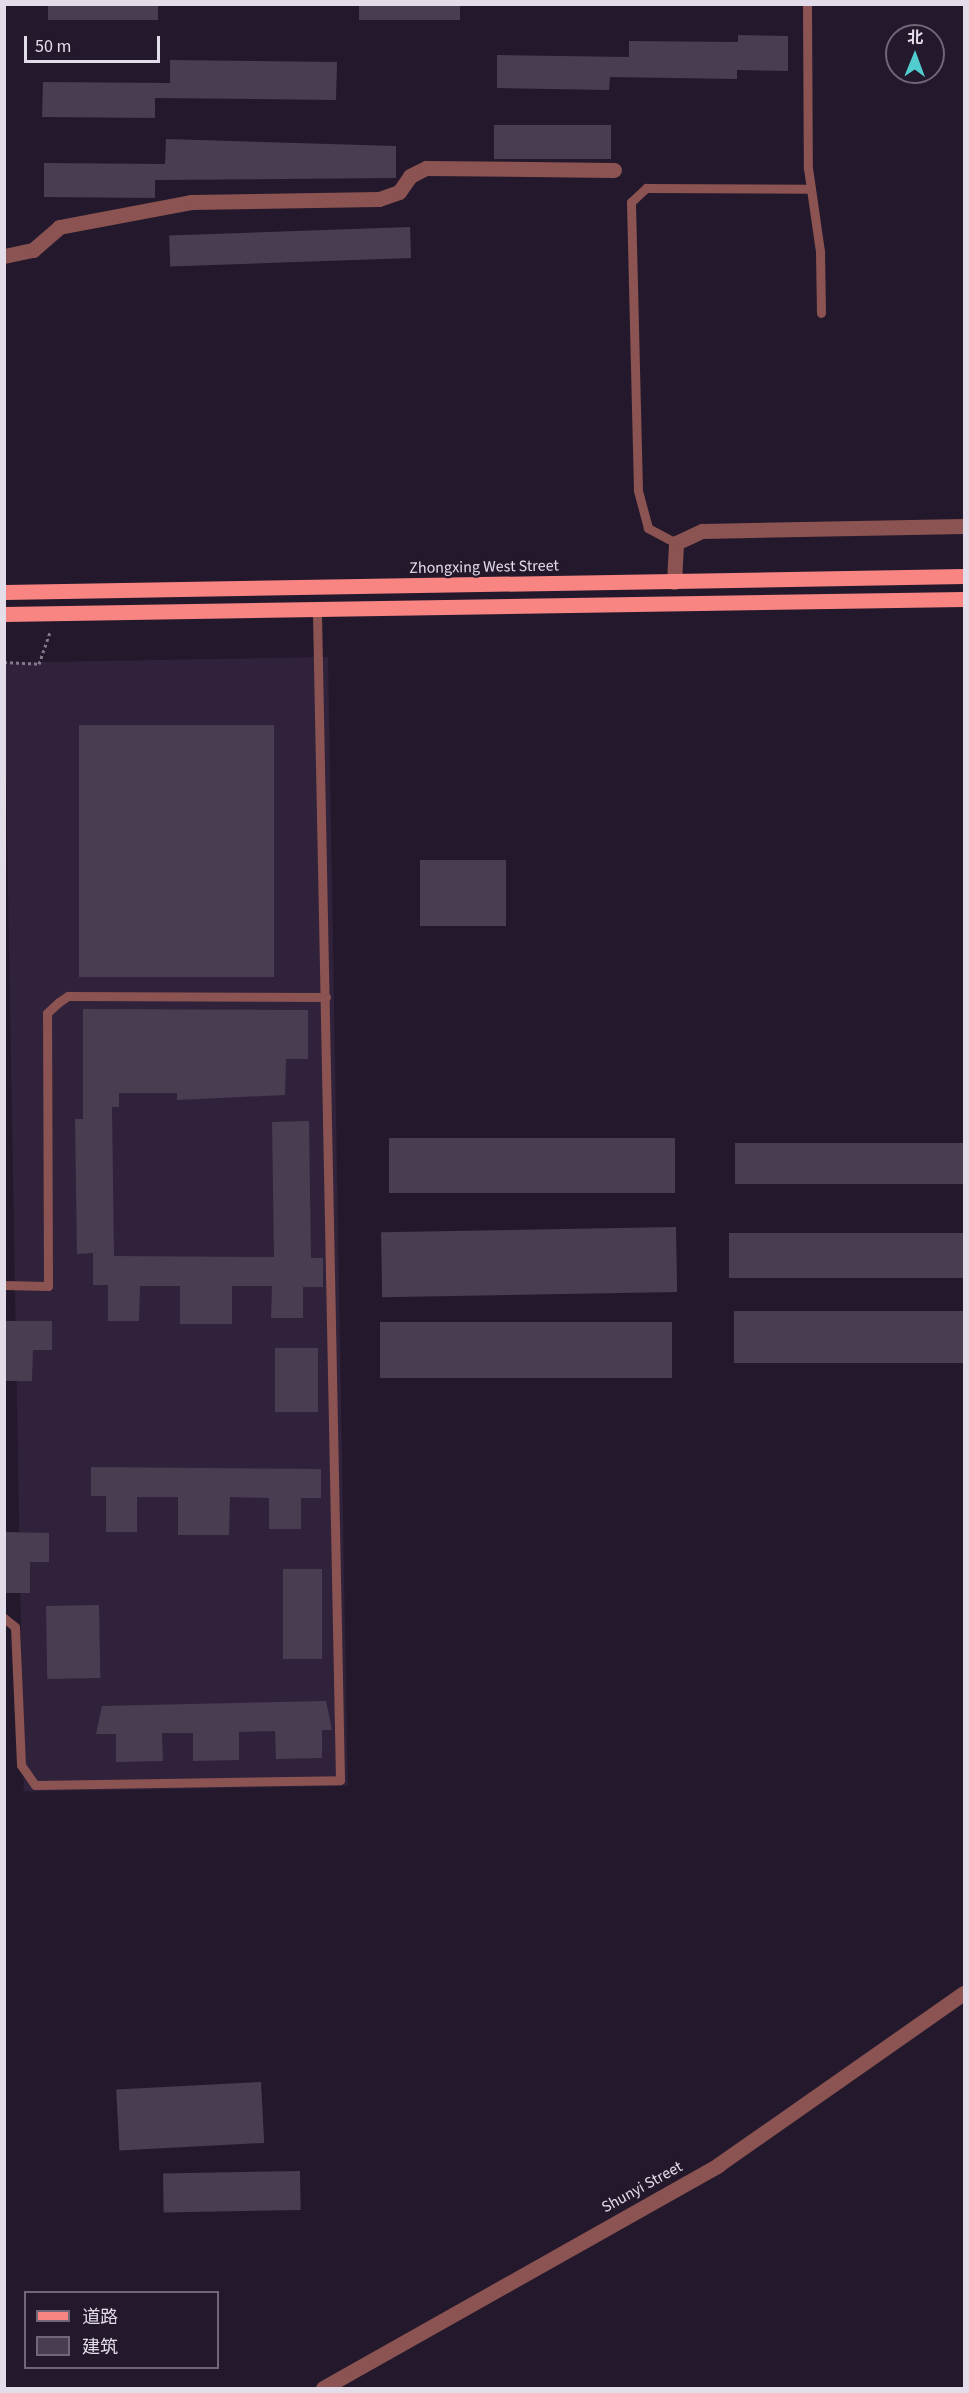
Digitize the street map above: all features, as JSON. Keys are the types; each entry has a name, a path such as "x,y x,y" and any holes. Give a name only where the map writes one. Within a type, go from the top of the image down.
{"main road":[{"name":"Zhongxing West Street","path":"4,592 964,576"},
{"path":"4,614 964,599"}],"street":[{"path":"4,256 33,250 59,227 191,202 379,199 399,192 410,176 426,168 614,170"},
{"path":"674,582 676,543 702,531 964,526"},
{"name":"Shunyi Street","path":"323,2388 718,2165 964,1993"}],"lane":[{"path":"807,4 810,189 820,251 821,312"},
{"path":"676,543 648,528 638,490 631,202 646,188 810,189"},
{"path":"4,1618 15,1627 21,1766 35,1785 340,1780 317,609"},
{"path":"4,1285 48,1286 47,1013 59,1002 68,996 326,997"}],"path":[{"path":"4,662 39,664 57,613"}],"shaded area":[{"path":"328,657 348,1786 24,1791 4,663"}],"building":[{"path":"48,4 158,4 158,20 48,20"},
{"path":"359,4 460,4 460,20 359,20"},
{"path":"738,35 788,36 788,71 737,70 737,79 610,77 609,90 497,88 497,55 629,57 629,41 738,42"},
{"path":"170,60 337,62 336,100 155,98 155,118 42,117 43,82 170,83"},
{"path":"494,125 611,125 611,159 494,159"},
{"path":"166,139 396,146 396,178 155,180 155,198 44,197 44,163 165,164"},
{"path":"410,227 411,258 170,266 169,235"},
{"path":"79,725 274,725 274,977 79,977"},
{"path":"420,860 506,860 506,926 420,926"},
{"path":"83,1009 308,1010 308,1059 286,1059 285,1095 177,1100 177,1093 119,1093 119,1107 112,1107 114,1256 274,1257 272,1122 309,1121 311,1258 323,1258 323,1287 303,1287 303,1318 271,1318 272,1286 232,1286 232,1324 180,1324 180,1286 140,1286 139,1321 108,1321 108,1285 93,1285 93,1253 77,1254 75,1119 83,1119"},
{"path":"389,1138 675,1138 675,1193 389,1193"},
{"path":"735,1143 964,1143 964,1184 735,1184"},
{"path":"676,1227 677,1292 382,1297 381,1232"},
{"path":"729,1233 964,1233 964,1278 729,1278"},
{"path":"734,1311 964,1311 964,1363 734,1363"},
{"path":"4,1321 52,1321 52,1350 33,1350 32,1381 4,1381"},
{"path":"380,1322 672,1322 672,1378 380,1378"},
{"path":"275,1348 318,1348 318,1412 275,1412"},
{"path":"91,1467 321,1469 321,1498 301,1498 301,1529 269,1529 269,1498 230,1497 229,1535 178,1535 178,1497 137,1497 137,1532 106,1532 106,1496 91,1496"},
{"path":"4,1532 49,1533 49,1562 30,1562 30,1593 4,1593"},
{"path":"283,1569 322,1569 322,1659 283,1659"},
{"path":"99,1605 100,1678 47,1679 46,1606"},
{"path":"326,1701 332,1730 322,1730 322,1758 276,1759 275,1731 239,1732 239,1760 193,1761 193,1733 162,1733 163,1761 116,1762 116,1734 96,1734 102,1706"},
{"path":"261,2082 264,2143 119,2151 116,2090"},
{"path":"300,2171 301,2210 164,2212 163,2173"}]}
